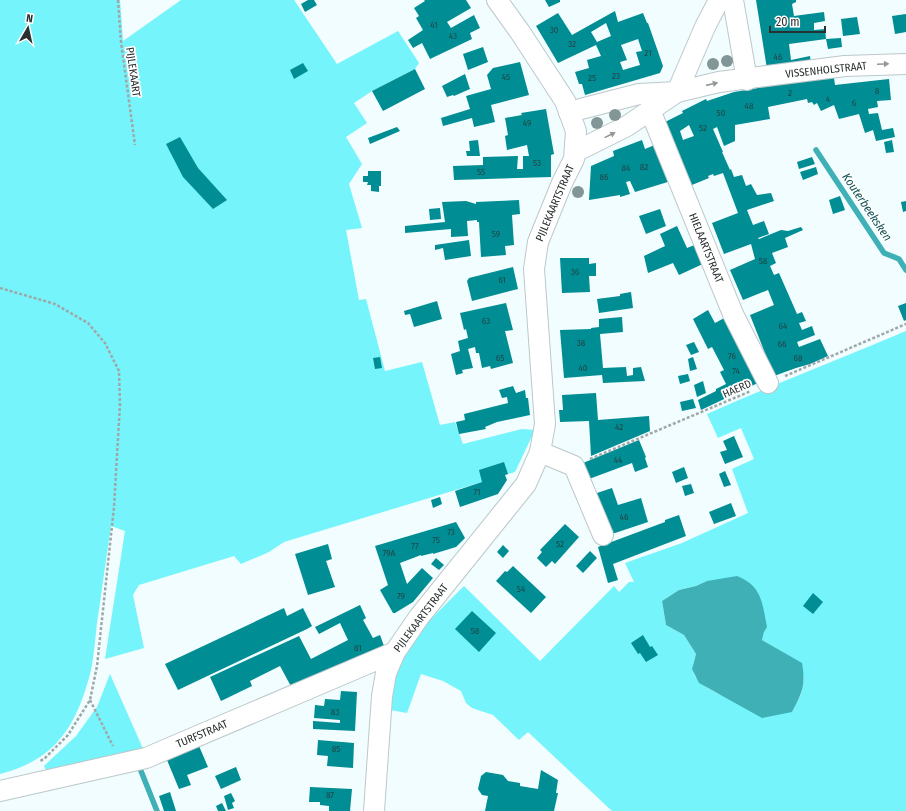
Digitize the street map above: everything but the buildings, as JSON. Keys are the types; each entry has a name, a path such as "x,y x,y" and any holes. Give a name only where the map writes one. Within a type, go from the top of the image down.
{"street":[{"name":"PIJLEKAARTSTRAAT","path":"374,811 382,696 386,673 395,652 420,617 526,484 540,452 545,424 536,304 535,264 538,242 562,183 574,159 576,130 565,101 520,32 497,0"},
{"path":"575,152 627,126 678,92 705,27 719,0"},
{"path":"569,112 639,94 678,92 719,82 747,80 734,0"},
{"name":"VISSENHOLSTRAAT","path":"747,80 845,66 906,64"},
{"name":"HIELAARTSTRAAT","path":"650,110 733,314 768,383"},
{"path":"540,452 574,466 603,535"},
{"name":"TURFSTRAAT","path":"0,791 146,758 395,652"}],"path":[{"name":"PIJLEKAART","path":"118,0 121,42 135,145"},
{"path":"0,288 55,304 88,323 105,343 119,372 120,404 114,507 97,666 90,700 68,735 44,759 38,762"},
{"name":"HAERD","path":"574,466 738,398 768,383 906,324"},
{"path":"90,700 115,750 132,761"}],"shaded area":[{"path":"0,0 120,0 123,41 181,0 294,0 337,64 398,31 419,63 415,69 372,91 354,103 367,123 346,137 362,164 349,184 362,228 346,230 359,300 366,299 385,371 422,362 440,425 455,422 463,444 522,429 535,430 515,472 284,542 269,552 241,564 234,556 139,585 133,595 144,648 105,659 125,531 111,526 90,674 78,710 60,739 49,750 35,760 19,768 0,774"},
{"path":"906,331 906,811 612,811 528,732 519,740 493,715 472,708 466,703 461,691 443,681 421,674 407,713 390,710 390,689 406,651 421,629 464,586 540,661 614,586 619,592 629,582 634,582 625,563 682,543 748,513 732,469 754,459 741,428 718,438 707,414","holes":["707,581 764,632 762,640 784,653 804,677 801,694 792,712 735,700 706,687 697,679 693,669 696,654 684,635 666,625 662,601 679,590 696,586"]},
{"path":"737,576 752,585 760,596 767,627 762,640 802,663 804,677 802,689 792,712 762,718 699,683 692,669 696,654 684,635 666,625 662,601 679,590 696,586 707,581"},
{"path":"110,674 144,751 47,772 44,766 76,736 97,707"}],"waterway":[{"name":"Kouterbeeksken","path":"816,150 884,253 899,259 906,270"},
{"path":"141,771 157,811"}]}
